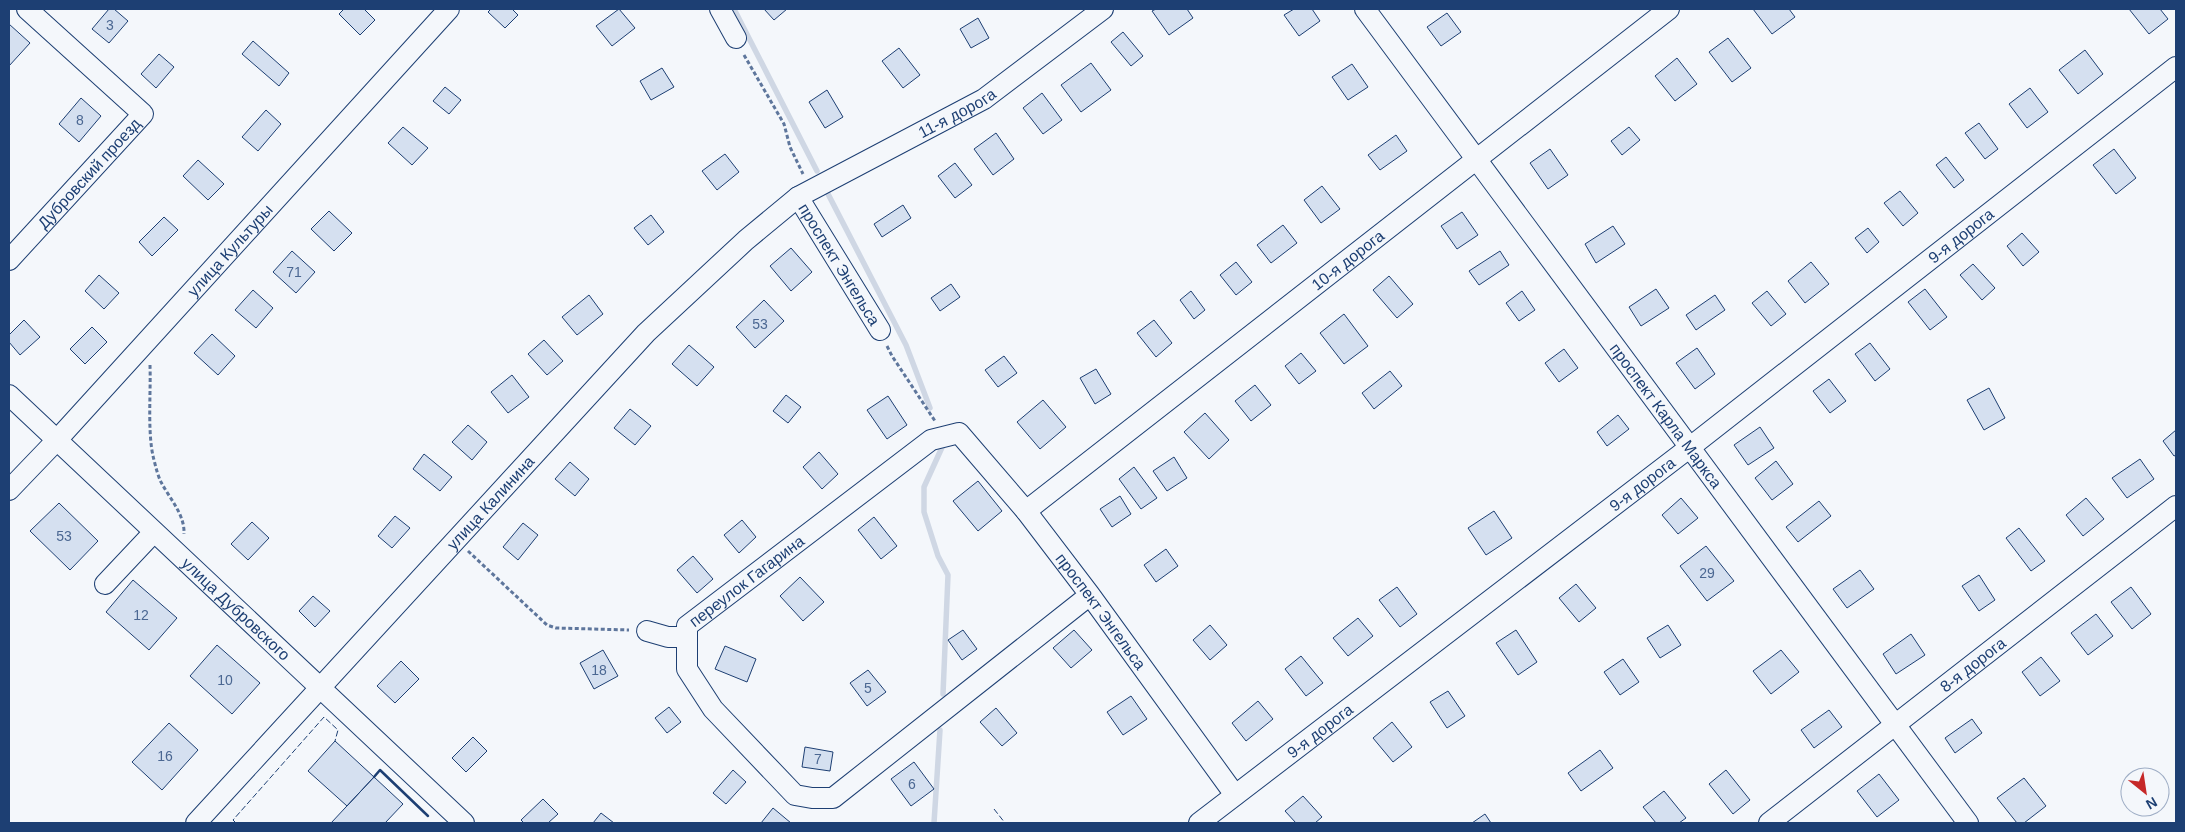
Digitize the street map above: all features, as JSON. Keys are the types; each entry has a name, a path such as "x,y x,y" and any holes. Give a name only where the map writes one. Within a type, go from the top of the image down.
{"street":[{"name":"Дубровский проезд","path":"9,260 143,114 27,9"},
{"name":"улица Культуры","path":"9,490 56,442 450,9"},
{"path":"720,9 736,38"},
{"name":"11-я дорога","path":"798,197 984,99 1103,9"},
{"name":"проспект Карла Маркса","path":"1365,9 1477,157 1968,823"},
{"name":"10-я дорога","path":"1026,511 1668,9"},
{"name":"9-я дорога","path":"1199,823 1220,817 1235,795 1690,448 2176,67"},
{"name":"проспект Энгельса","path":"798,197 880,330"},
{"name":"улица Калинина","path":"196,823 646,333 746,240 798,197"},
{"name":"улица Дубровского","path":"9,395 56,442 464,823"},
{"name":"проспект Энгельса","path":"954,435 1026,511 1090,595 1235,795"},
{"name":"переулок Гагарина","path":"954,435 931,440 687,626 688,669 713,709 795,796 833,798 1090,595"},
{"name":"8-я дорога","path":"1769,823 2176,506"},
{"path":"105,584 154,532"},
{"path":"648,631 668,637 688,637"}],"path":[{"path":"736,38 784,124 790,147 796,160"},
{"path":"149,339 152,402 150,433 160,481 176,507 184,526 183,542 177,554"},
{"path":"892,356 934,420 954,435"},
{"path":"455,541 547,625 556,628 648,631"}],"building":[{"path":"109,9 114,9 128,21 109,43 92,29"},
{"path":"344,9 364,9 375,20 360,35 339,14"},
{"path":"491,9 512,9 518,15 505,28 488,12"},
{"path":"619,9 635,28 612,46 596,26"},
{"path":"764,9 787,9 774,20"},
{"path":"1156,9 1187,9 1193,18 1169,35 1152,11"},
{"path":"1294,9 1312,9 1320,21 1299,36 1284,15"},
{"path":"1753,9 1789,9 1795,17 1772,34"},
{"path":"2129,9 2160,9 2168,19 2149,34"},
{"path":"1447,13 1461,32 1441,46 1427,27"},
{"path":"978,18 989,38 971,48 960,29"},
{"path":"9,24 30,43 9,66"},
{"path":"1123,32 1143,56 1131,66 1111,42"},
{"path":"1728,38 1751,68 1732,82 1709,52"},
{"path":"253,41 289,73 279,86 242,54"},
{"path":"899,48 920,75 903,88 882,61"},
{"path":"2085,50 2103,74 2078,94 2059,70"},
{"path":"159,54 174,67 156,88 141,74"},
{"path":"1677,58 1697,84 1675,101 1655,76"},
{"path":"1091,63 1111,90 1081,112 1061,85"},
{"path":"1352,64 1368,87 1348,100 1332,77"},
{"path":"662,68 674,87 651,100 640,81"},
{"path":"445,87 461,100 449,114 433,101"},
{"path":"2030,88 2048,112 2027,128 2009,104"},
{"path":"827,90 843,117 825,128 809,102"},
{"path":"1042,93 1062,120 1043,134 1023,108"},
{"path":"81,98 101,116 79,142 59,124"},
{"path":"266,110 281,124 258,151 242,137"},
{"path":"1979,123 1998,149 1985,159 1965,133"},
{"path":"403,127 428,148 412,165 388,143"},
{"path":"1629,127 1640,140 1622,155 1611,141"},
{"path":"996,133 1014,159 993,175 974,149"},
{"path":"1396,135 1407,151 1380,170 1368,155"},
{"path":"1550,149 1568,175 1548,189 1530,163"},
{"path":"2114,149 2136,178 2116,194 2093,165"},
{"path":"725,154 739,172 717,190 702,171"},
{"path":"1946,157 1964,180 1954,188 1936,165"},
{"path":"198,160 224,184 208,200 183,176"},
{"path":"955,163 972,185 955,198 938,176"},
{"path":"1322,186 1340,209 1321,223 1304,200"},
{"path":"1900,191 1918,213 1903,226 1884,203"},
{"path":"903,205 911,218 882,237 874,224"},
{"path":"329,211 352,233 334,251 311,229"},
{"path":"1462,212 1478,235 1457,249 1441,226"},
{"path":"651,215 664,232 648,245 634,228"},
{"path":"164,217 178,230 152,256 139,242"},
{"path":"1283,225 1297,243 1271,263 1257,245"},
{"path":"1613,226 1625,244 1596,263 1585,244"},
{"path":"1868,228 1879,242 1867,253 1855,238"},
{"path":"2022,233 2039,252 2023,266 2007,246"},
{"path":"791,248 812,272 791,291 770,266"},
{"path":"292,251 315,272 296,293 273,272"},
{"path":"1500,251 1509,265 1479,285 1469,271"},
{"path":"1236,262 1252,282 1236,295 1220,275"},
{"path":"1811,262 1829,284 1805,303 1788,281"},
{"path":"1973,264 1995,288 1982,300 1960,275"},
{"path":"99,275 119,293 104,309 85,291"},
{"path":"1389,276 1413,304 1397,318 1373,290"},
{"path":"951,284 960,297 940,311 931,298"},
{"path":"1656,289 1669,308 1641,326 1629,307"},
{"path":"1925,289 1947,317 1930,330 1908,302"},
{"path":"253,290 273,308 256,328 235,310"},
{"path":"1191,291 1205,310 1194,319 1180,300"},
{"path":"1522,291 1535,310 1519,321 1506,303"},
{"path":"1767,291 1786,314 1771,326 1752,303"},
{"path":"589,295 603,314 577,335 562,317"},
{"path":"1715,295 1725,310 1696,330 1686,315"},
{"path":"764,300 784,321 755,348 736,327"},
{"path":"1344,314 1368,346 1344,364 1320,333"},
{"path":"24,320 40,337 20,355 9,342 9,335"},
{"path":"1154,320 1172,343 1156,357 1137,333"},
{"path":"92,327 107,342 85,364 70,349"},
{"path":"212,334 235,356 218,375 194,353"},
{"path":"544,340 563,361 547,375 528,354"},
{"path":"1870,343 1890,369 1875,381 1855,354"},
{"path":"689,345 714,367 697,386 672,364"},
{"path":"1697,348 1715,374 1695,389 1676,363"},
{"path":"1564,349 1578,368 1559,382 1545,363"},
{"path":"1301,353 1316,371 1299,384 1285,366"},
{"path":"1004,356 1017,373 998,387 985,370"},
{"path":"1096,369 1111,394 1095,404 1080,378"},
{"path":"1390,371 1402,386 1374,409 1362,393"},
{"path":"512,375 529,397 508,413 491,392"},
{"path":"1829,379 1846,401 1830,413 1813,391"},
{"path":"1255,385 1271,405 1251,421 1235,401"},
{"path":"1989,388 2005,418 1984,430 1967,400"},
{"path":"786,395 801,407 788,423 773,411"},
{"path":"888,396 907,425 887,439 867,410"},
{"path":"1043,400 1066,427 1040,449 1017,422"},
{"path":"630,409 651,426 635,445 614,428"},
{"path":"1205,413 1229,440 1209,459 1184,432"},
{"path":"1618,415 1629,429 1607,446 1597,432"},
{"path":"468,425 487,442 472,460 452,442"},
{"path":"1760,427 1774,448 1748,465 1734,445"},
{"path":"2176,430 2176,455 2174,456 2163,441"},
{"path":"819,452 838,474 822,489 803,467"},
{"path":"424,454 452,477 440,491 413,469"},
{"path":"1174,457 1187,478 1167,491 1153,471"},
{"path":"2140,459 2154,479 2127,498 2112,478"},
{"path":"1776,461 1793,484 1772,500 1755,478"},
{"path":"570,462 589,479 575,496 555,479"},
{"path":"1134,467 1157,498 1141,509 1119,479"},
{"path":"978,481 1002,511 978,531 953,501"},
{"path":"1120,496 1131,514 1112,527 1100,509"},
{"path":"1681,498 1698,518 1678,534 1662,515"},
{"path":"2086,498 2104,519 2083,536 2066,515"},
{"path":"1819,501 1831,516 1798,542 1786,527"},
{"path":"59,503 98,541 70,570 30,531"},
{"path":"1494,511 1512,538 1486,555 1468,528"},
{"path":"395,516 410,528 392,548 378,536"},
{"path":"874,517 897,546 881,559 858,530"},
{"path":"742,520 756,537 739,553 724,535"},
{"path":"252,522 269,538 248,560 231,544"},
{"path":"523,523 538,535 518,560 503,547"},
{"path":"2019,528 2045,561 2031,571 2006,538"},
{"path":"1706,546 1734,581 1707,601 1680,566"},
{"path":"1166,549 1178,566 1156,582 1144,565"},
{"path":"693,556 713,579 697,593 677,570"},
{"path":"1860,570 1874,589 1847,608 1833,589"},
{"path":"1979,575 1995,600 1979,611 1962,586"},
{"path":"800,577 824,602 803,621 780,596"},
{"path":"133,580 177,618 149,650 106,612"},
{"path":"1576,584 1596,608 1579,622 1559,598"},
{"path":"1397,587 1417,614 1400,627 1379,600"},
{"path":"2131,587 2151,614 2132,629 2111,602"},
{"path":"313,596 330,611 315,627 299,611"},
{"path":"2096,614 2113,636 2088,655 2071,633"},
{"path":"1358,618 1373,636 1348,656 1333,638"},
{"path":"1210,625 1227,645 1210,660 1193,640"},
{"path":"1668,625 1681,645 1660,658 1647,638"},
{"path":"963,630 977,649 962,660 948,640"},
{"path":"1074,630 1092,650 1071,668 1053,648"},
{"path":"1516,630 1537,662 1518,675 1496,643"},
{"path":"1911,634 1925,655 1896,674 1883,654"},
{"path":"217,645 260,683 232,714 190,676"},
{"path":"725,646 756,659 747,682 715,669"},
{"path":"603,650 618,676 594,689 580,663"},
{"path":"1781,650 1799,672 1771,694 1753,671"},
{"path":"1301,656 1323,683 1306,696 1285,669"},
{"path":"2041,657 2060,681 2040,696 2022,672"},
{"path":"1623,659 1639,682 1620,695 1604,672"},
{"path":"401,661 419,679 395,703 377,686"},
{"path":"868,670 886,692 867,706 850,683"},
{"path":"1448,691 1465,716 1447,728 1430,702"},
{"path":"1131,696 1147,719 1123,735 1107,712"},
{"path":"1258,701 1273,719 1246,741 1232,723"},
{"path":"669,707 681,722 667,733 655,718"},
{"path":"996,708 1017,733 1002,746 980,722"},
{"path":"1829,710 1842,727 1814,748 1801,730"},
{"path":"1972,719 1982,733 1955,753 1945,738"},
{"path":"1392,722 1412,747 1393,762 1373,738"},
{"path":"169,723 198,750 162,790 132,762"},
{"path":"473,737 487,751 466,772 452,758"},
{"path":"335,741 374,777 347,806 308,771"},
{"path":"805,747 833,752 830,771 802,767"},
{"path":"1600,750 1613,768 1581,791 1568,773"},
{"path":"914,762 934,789 911,806 891,779"},
{"path":"733,770 746,782 726,804 713,793"},
{"path":"1726,770 1750,800 1733,814 1709,784"},
{"path":"1879,774 1899,800 1877,817 1857,791"},
{"path":"374,777 403,804 385,823 331,823"},
{"path":"2024,778 2046,806 2024,823 2017,823 1997,798"},
{"path":"1664,791 1686,818 1679,823 1656,823 1643,807"},
{"path":"1303,796 1322,817 1315,823 1296,823 1285,811"},
{"path":"543,799 558,814 548,823 524,823 521,820"},
{"path":"773,808 791,823 761,823"},
{"path":"601,813 614,823 593,823"},
{"path":"1485,814 1491,823 1472,823"}],"waterway":[{"path":"734,9 817,171"},
{"path":"827,192 906,345 930,408"},
{"path":"943,694 948,575 938,556 924,512 924,487 944,443"},
{"path":"934,823 940,730"}],"fence":[{"path":"236,823 233,820 324,717 338,730 335,741"},
{"path":"994,809 1005,823"}],"wall":[{"path":"374,777 380,770 428,816"}]}
